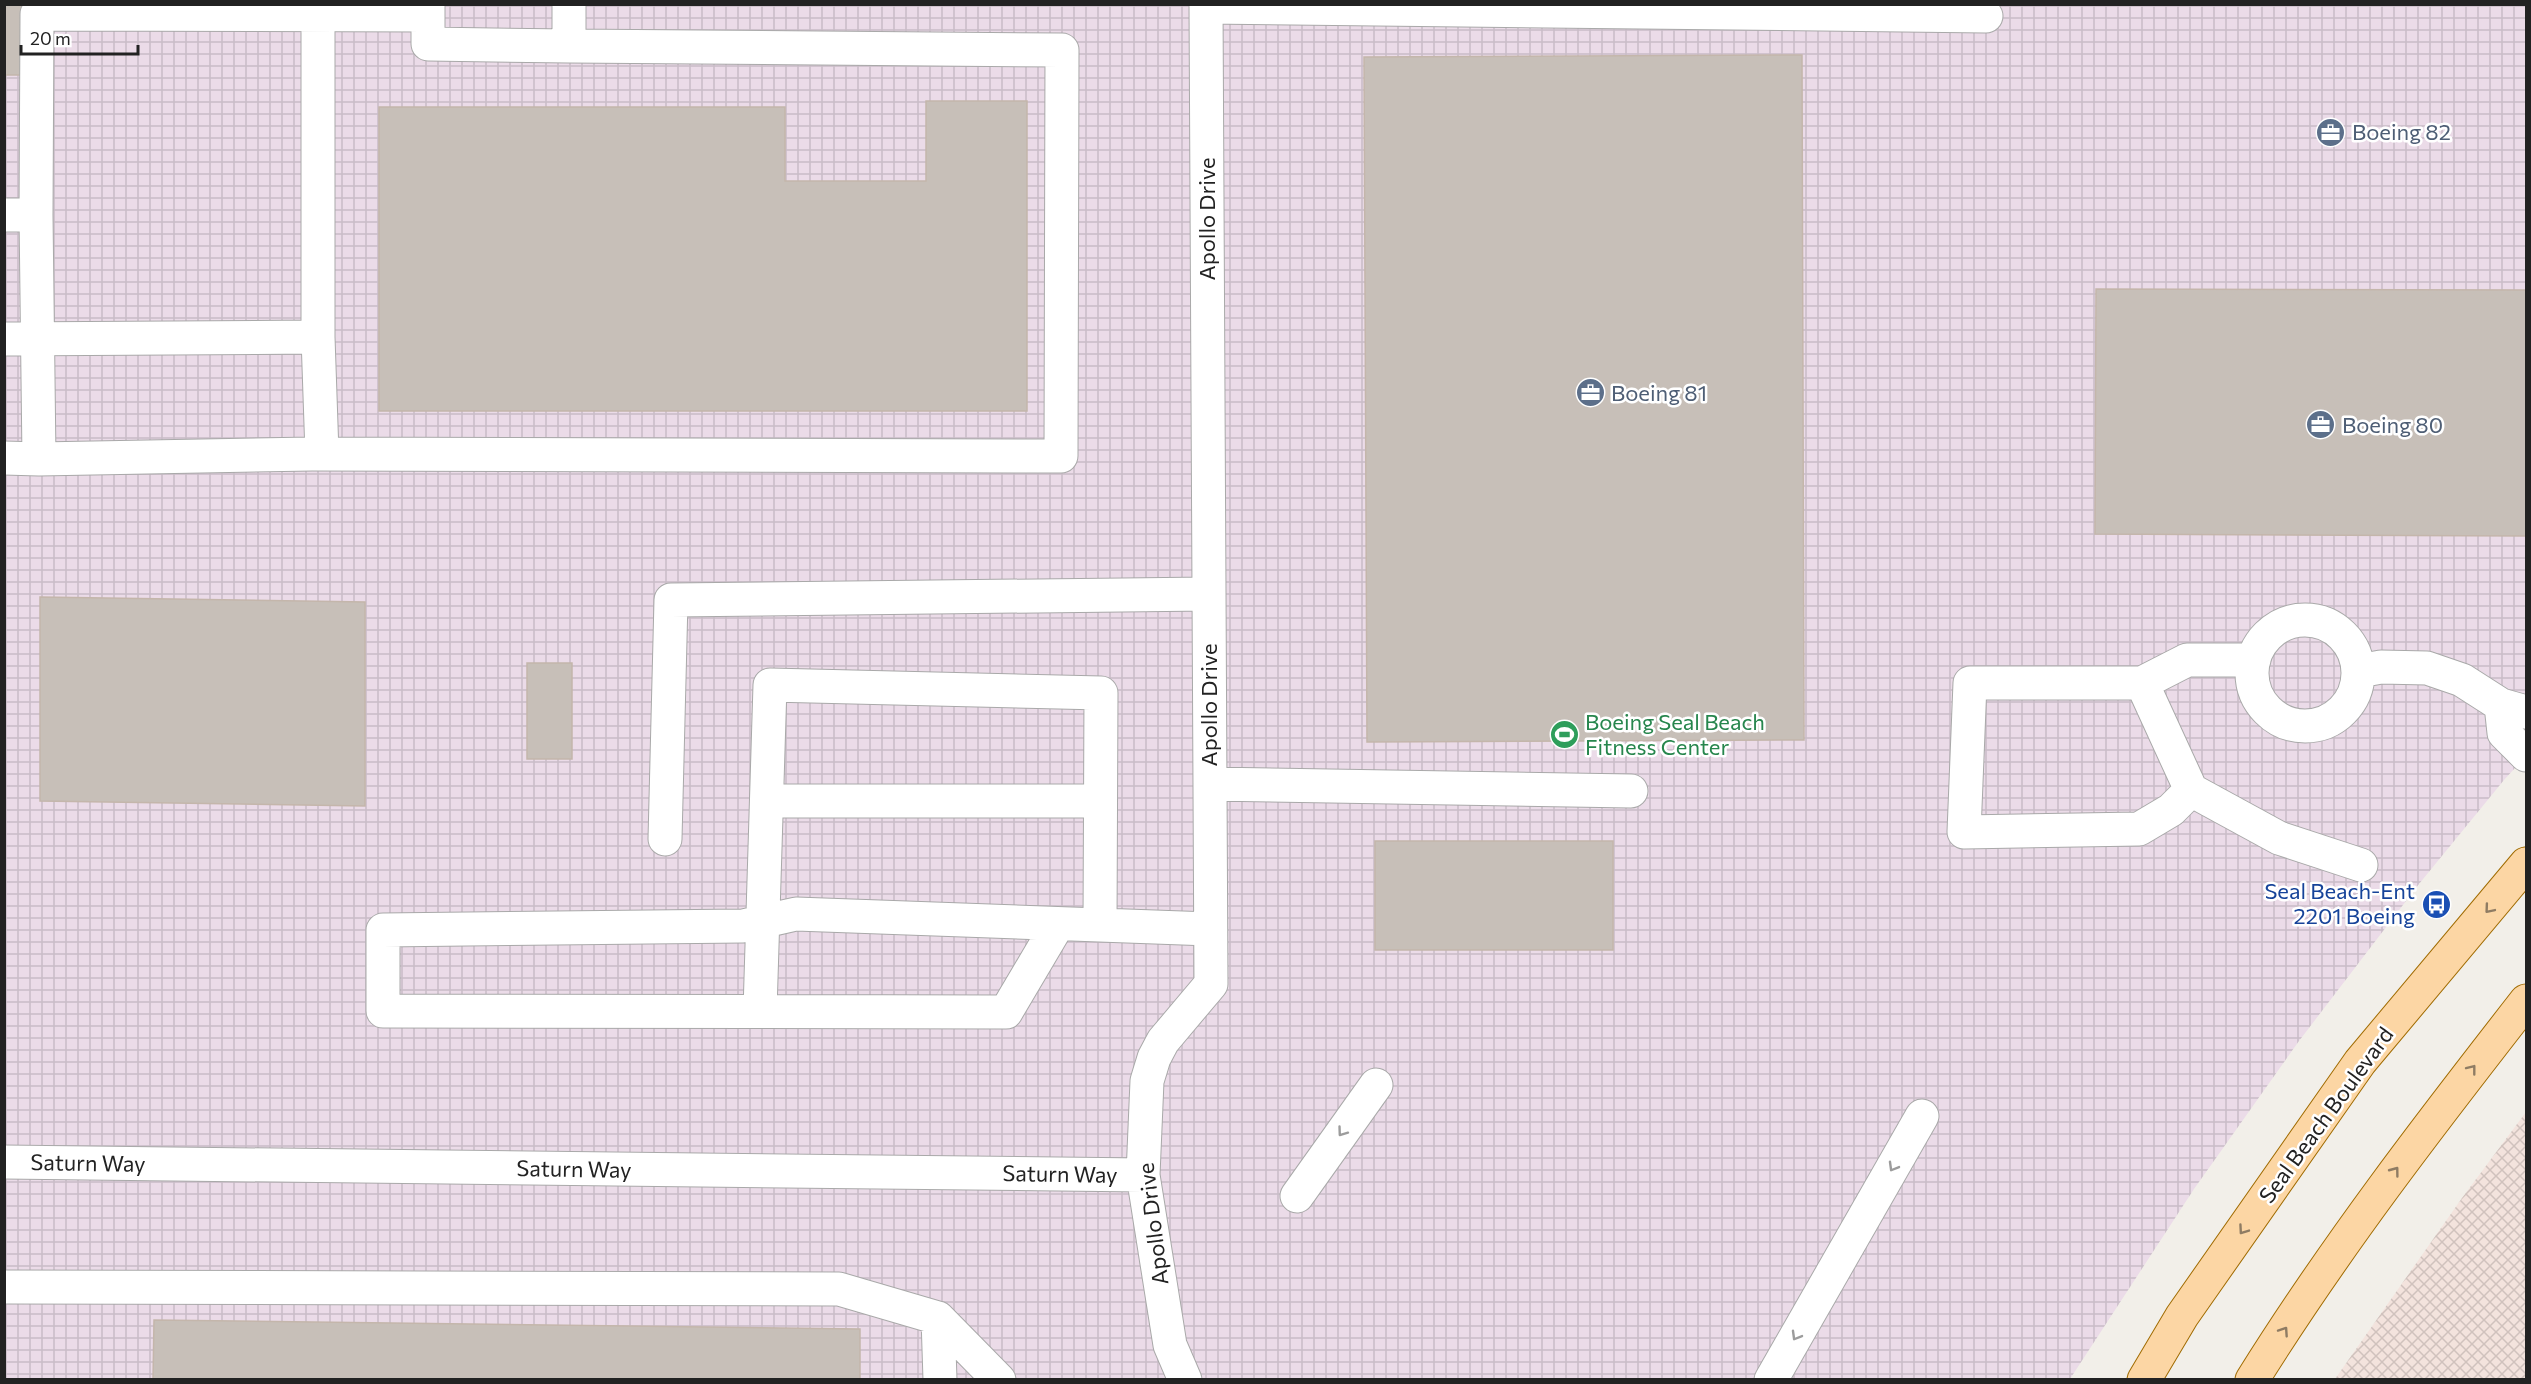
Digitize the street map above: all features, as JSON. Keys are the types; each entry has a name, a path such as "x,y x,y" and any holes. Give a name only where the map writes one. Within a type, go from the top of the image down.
{"main road":[{"name":"Seal Beach Boulevard","path":"2144,1380 2182,1316 2360,1062 2526,864"},
{"path":"2252,1380 2344,1239 2436,1115 2526,1001"}],"lane":[{"path":"569,4 569,46"},
{"path":"1206,6 1986,16"},
{"name":"Apollo Drive","path":"1185,1380 1170,1345 1143,1175 1147,1081 1154,1058 1163,1041 1211,984 1206,6"},
{"path":"4,458 39,459 322,454 1061,456 1062,50 428,44 428,10 318,14 37,14 20,215 37,339 39,459"},
{"path":"318,14 318,337 322,454"},
{"path":"4,339 318,337"},
{"path":"665,839 671,600 1208,594"},
{"path":"2296,620 2314,620 2331,626 2346,638 2355,654 2359,671 2356,690 2347,706 2334,718 2317,725 2283,722 2269,712 2258,699 2253,683 2254,660 2266,636 2280,626 2296,620"},
{"path":"2191,790 2171,810 2139,829 1964,832 1970,683 2142,683 2187,660 2254,660"},
{"path":"2359,671 2381,667 2427,668 2462,680 2513,708 2504,733 2526,755"},
{"path":"2142,683 2191,790 2278,838 2361,865"},
{"path":"760,1011 770,685 1101,693 1100,925"},
{"path":"1209,784 1631,791"},
{"path":"767,801 1100,801"},
{"path":"1058,924 1005,1012 383,1011 383,930 743,926 796,914 1210,929"},
{"path":"1297,1196 1376,1084"},
{"path":"1771,1380 1922,1116"},
{"name":"Saturn Way","path":"4,1162 1143,1175"},
{"path":"4,1287 839,1289 938,1318 999,1380"},
{"path":"938,1318 940,1380"}],"shaded area":[{"path":"5,5 2526,5 2526,756 2419,884 2299,1041 2194,1189 2070,1379 5,1380"},
{"path":"2526,1112 2526,1379 2335,1379 2462,1198"}],"building":[{"path":"4,4 28,4 29,75 4,75"},
{"path":"1802,55 1804,740 1367,742 1364,57"},
{"path":"926,101 1027,101 1027,411 379,411 379,107 785,107 785,181 926,181"},
{"path":"2096,289 2526,290 2526,536 2095,534"},
{"path":"40,597 365,602 365,806 40,801"},
{"path":"527,663 572,663 572,759 527,759"},
{"path":"1375,841 1613,841 1613,950 1375,950"},
{"path":"154,1320 860,1329 860,1380 153,1380"}],"place":[{"name":"Boeing 82","path":"2331,132"},
{"name":"Boeing 81","path":"1590,393"},
{"name":"Boeing 80","path":"2321,425"},
{"name":"Boeing Seal Beach Fitness Center","path":"1564,735"},
{"name":"Seal Beach-Ent 2201 Boeing","path":"2436,904"}]}
